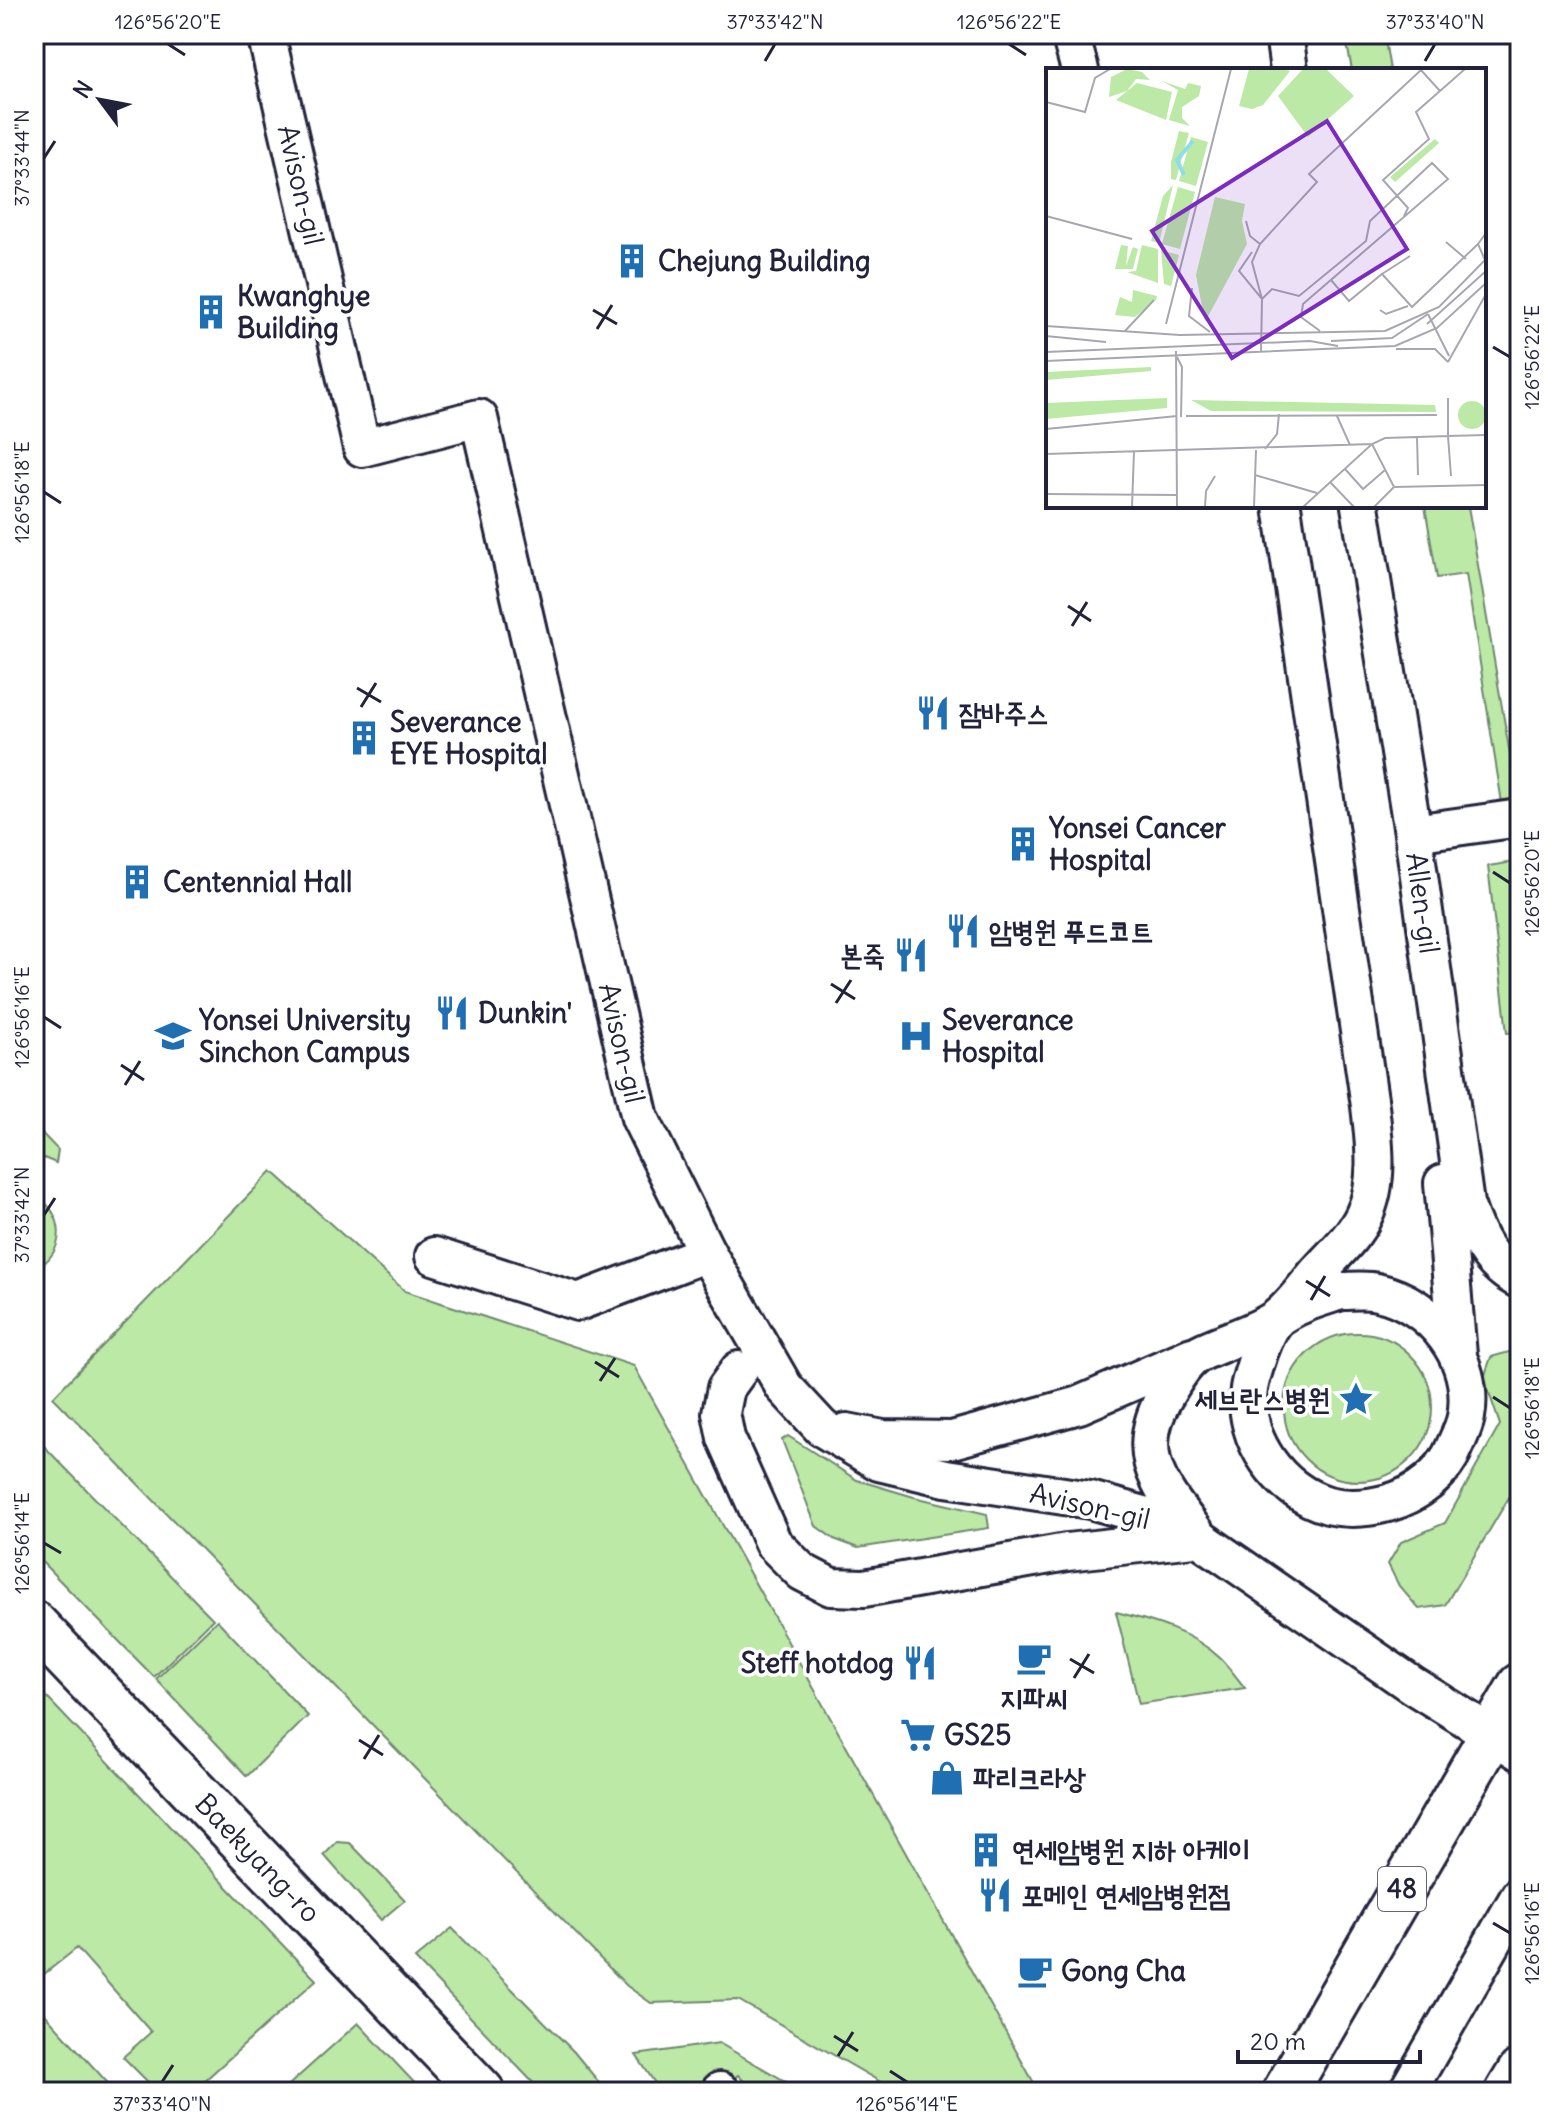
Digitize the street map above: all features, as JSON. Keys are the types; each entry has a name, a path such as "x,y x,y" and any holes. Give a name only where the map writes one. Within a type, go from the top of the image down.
{"street":[{"name":"Baekyang-ro","path":"34,1624 482,2092"},
{"name":"48","path":"1285,2092 1505,1744 1520,1686"},
{"path":"1508,2092 1520,2072"}],"lane":[{"name":"Avison-gil","path":"266,34 362,448 479,418 640,1118 707,1253 784,1387 822,1428 879,1462 946,1478 1090,1500 1144,1515 1199,1538 1399,1676 1505,1744"},
{"path":"1070,34 1079,68"},
{"path":"1284,34 1289,68"},
{"path":"822,1428 883,1439 952,1440 1079,1405 1277,1319 1308,1302 1341,1291 1375,1291 1408,1302 1435,1322 1456,1350 1466,1383 1466,1418 1454,1450 1434,1478 1402,1499 1366,1509 1328,1505 1294,1489 1268,1462 1252,1428 1249,1391 1258,1354 1277,1319 1344,1243 1365,1214 1376,1151 1282,508"},
{"name":"Allen-gil","path":"1360,508 1413,833 1465,1204 1472,1225 1496,1265 1520,1280"},
{"path":"1413,833 1520,818"},
{"path":"1450,1090 1441,1161 1459,1360"},
{"path":"434,1256 578,1302 707,1253"},
{"path":"739,1370 726,1388 721,1413 726,1438 773,1543 802,1572 831,1587 864,1588 1067,1552 1199,1538 1159,1483 1150,1455 1155,1417 1180,1371 1196,1354"},
{"path":"1407,2092 1520,1895"},
{"path":"1276,2092 1307,2054"}],"green space":[{"path":"1345,34 1384,34 1390,68 1352,68"},
{"path":"1425,508 1468,508 1518,802 1502,803 1466,574 1437,578"},
{"path":"1520,861 1520,1032 1507,1033 1488,866"},
{"path":"34,1125 58,1150 56,1163 34,1154"},
{"path":"272,1171 405,1291 634,1366 1039,2092 898,2092 738,2000 651,2003 627,1986 53,1397"},
{"path":"34,1194 52,1211 59,1232 53,1253 34,1270"},
{"path":"1358,1333 1387,1338 1411,1354 1427,1378 1432,1407 1427,1436 1411,1460 1387,1476 1358,1481 1329,1476 1305,1460 1289,1436 1284,1407 1289,1378 1305,1354 1329,1338"},
{"path":"1516,1350 1520,1352 1520,1479 1445,1605 1419,1609 1399,1586 1388,1564 1401,1542 1445,1523 1500,1425 1484,1378 1491,1357"},
{"path":"34,1436 213,1619 154,1677 34,1554"},
{"path":"788,1436 857,1480 987,1514 989,1528 858,1548 834,1539 816,1526 782,1440"},
{"path":"1116,1612 1158,1624 1197,1641 1220,1658 1245,1688 1139,1704"},
{"path":"217,1620 308,1716 247,1776 156,1679"},
{"path":"34,1684 316,1980 192,2092 158,2092 123,2057 151,2032 77,1948 44,1974 34,1962"},
{"path":"337,1842 350,1843 405,1900 381,1920 324,1855"},
{"path":"452,1928 574,2052 607,2092 542,2092 415,1959"},
{"path":"34,2002 116,2092 34,2092"},
{"path":"358,2023 423,2092 281,2092"},
{"path":"719,2043 804,2092 754,2092 738,2075 719,2092 661,2092 636,2055"}],"place":[{"name":"Chejung Building","path":"632,261"},
{"name":"Kwanghye Building","path":"211,312"},
{"name":"잠바주스","path":"933,713"},
{"name":"Severance EYE Hospital","path":"364,738"},
{"name":"Yonsei Cancer Hospital","path":"1023,844"},
{"name":"Centennial Hall","path":"137,882"},
{"name":"암병원 푸드코트","path":"963,931"},
{"name":"본죽","path":"911,955"},
{"name":"Dunkin'","path":"452,1013"},
{"name":"Yonsei University Sinchon Campus","path":"173,1036"},
{"name":"Severance Hospital","path":"916,1036"},
{"name":"세브란스병원","path":"1356,1399"},
{"name":"지파씨","path":"1034,1658"},
{"name":"Steff hotdog","path":"920,1663"},
{"name":"GS25","path":"918,1735"},
{"name":"파리크라상","path":"947,1778"},
{"name":"연세암병원 지하 아케이","path":"986,1850"},
{"name":"포메인 연세암병원점","path":"995,1895"},
{"name":"Gong Cha","path":"1035,1971"}]}
